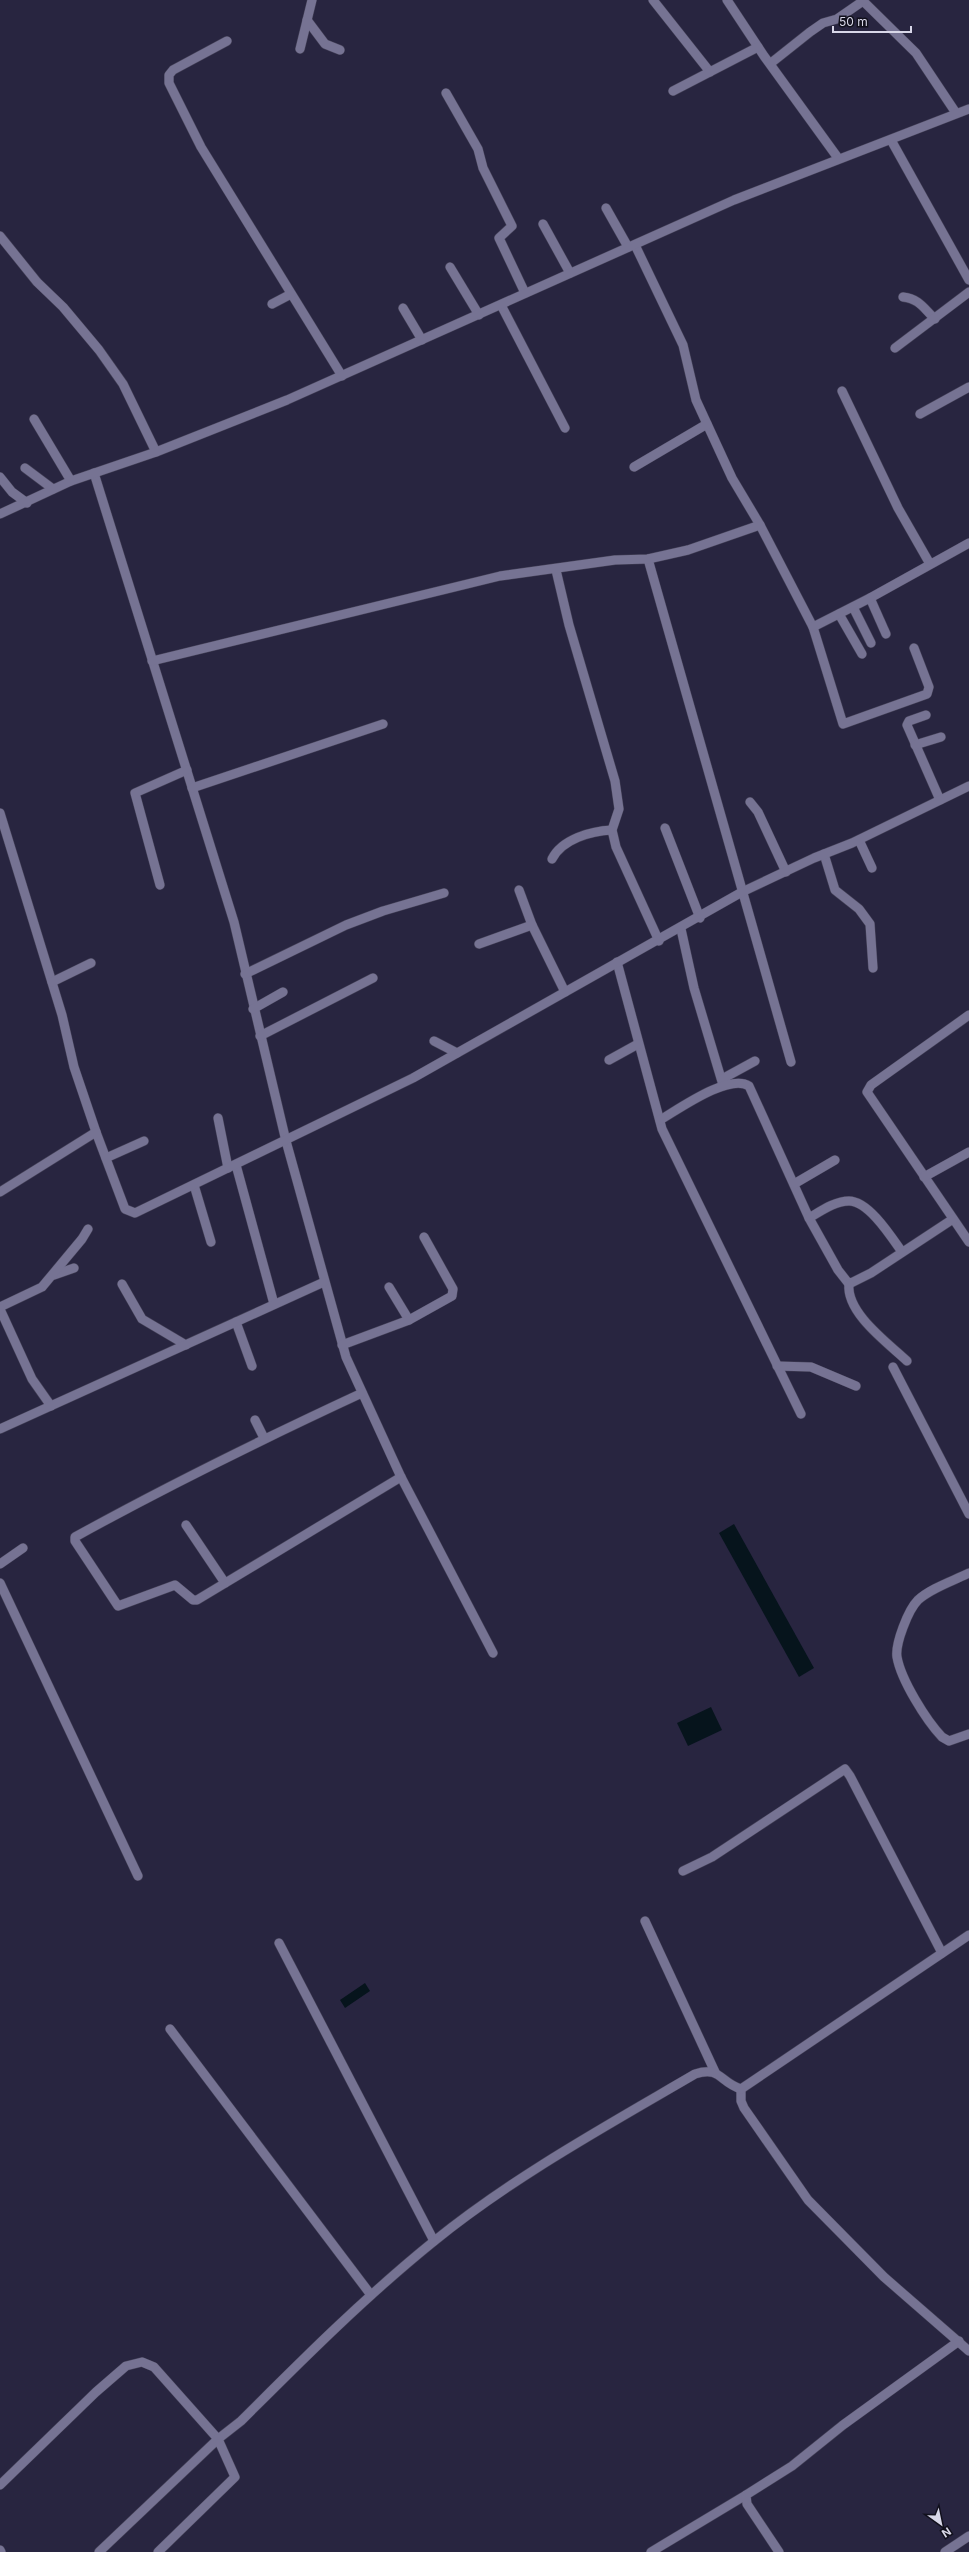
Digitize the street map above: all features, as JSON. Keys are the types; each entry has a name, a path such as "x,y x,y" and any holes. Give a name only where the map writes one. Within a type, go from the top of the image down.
{"street":[{"path":"300,49 312,0"},
{"path":"653,0 710,72"},
{"path":"727,0 758,47 838,158"},
{"path":"0,514 27,503 71,481 156,452 342,376 734,200 838,158 964,113 916,53 862,0 837,19 822,23 771,63"},
{"path":"307,20 325,44 340,50"},
{"path":"227,40 173,70 170,75 169,83 201,147 342,376"},
{"path":"673,92 758,47"},
{"path":"446,93 478,149 483,168 510,220 512,226 509,231 499,238 525,293"},
{"path":"891,140 969,280"},
{"path":"606,208 632,246 683,345 696,400 707,424 732,478 760,525 813,627 843,724 927,694 929,687 914,648"},
{"path":"543,224 570,273"},
{"path":"0,236 37,282 84,330 103,356 123,384 156,452"},
{"path":"450,267 479,315"},
{"path":"895,348 935,320 969,292"},
{"path":"272,304 292,294"},
{"path":"903,297 914,298 921,303 935,320"},
{"path":"501,305 565,428"},
{"path":"403,308 422,340"},
{"path":"920,414 969,387"},
{"path":"842,391 898,508 930,564"},
{"path":"34,419 71,481"},
{"path":"634,467 707,424"},
{"path":"25,468 53,489"},
{"path":"94,473 232,915 253,1009 286,1141 342,1345 362,1393 401,1477 493,1653"},
{"path":"0,478 12,492 27,503"},
{"path":"152,661 500,576 556,570 615,560 648,559 688,550 760,525"},
{"path":"813,627 870,598 969,543"},
{"path":"648,559 791,1062"},
{"path":"556,570 569,625 615,782 619,809 612,830 616,847 659,941"},
{"path":"870,598 886,634"},
{"path":"853,607 871,643"},
{"path":"838,614 862,654"},
{"path":"926,715 909,721 907,724 940,800"},
{"path":"192,788 383,724"},
{"path":"915,745 941,737"},
{"path":"160,886 134,793 187,770"},
{"path":"0,813 62,1015 74,1067 96,1132 125,1209 128,1212 135,1213 413,1078 617,962 700,918 742,892 824,854 859,840 969,786"},
{"path":"750,802 758,812 786,872"},
{"path":"665,828 700,918"},
{"path":"552,859 562,845 601,831 612,830"},
{"path":"859,840 872,868"},
{"path":"824,854 835,890 859,909 870,924 873,968"},
{"path":"519,890 532,925 565,992"},
{"path":"246,974 346,925 383,911 444,893"},
{"path":"479,944 532,925"},
{"path":"680,929 694,988 723,1082"},
{"path":"617,962 638,1044 660,1120 674,1157 801,1414"},
{"path":"52,982 91,963"},
{"path":"260,1036 373,978"},
{"path":"253,1009 283,992"},
{"path":"969,1015 868,1088 869,1096 969,1242"},
{"path":"434,1041 457,1053"},
{"path":"609,1060 638,1044"},
{"path":"660,1120 755,1061"},
{"path":"723,1082 740,1083 750,1086 809,1218 838,1270 849,1284 852,1302 866,1322 907,1361"},
{"path":"218,1118 274,1304"},
{"path":"1,1190 96,1132"},
{"path":"106,1158 144,1141"},
{"path":"924,1177 969,1152"},
{"path":"794,1184 835,1160"},
{"path":"194,1185 211,1242"},
{"path":"809,1218 839,1203 851,1201 873,1214 902,1252"},
{"path":"849,1284 871,1273 953,1219"},
{"path":"51,1406 36,1386 0,1308 42,1287 54,1275 88,1229"},
{"path":"342,1345 409,1320 452,1296 453,1289 424,1237"},
{"path":"54,1275 74,1268"},
{"path":"0,1429 324,1282"},
{"path":"122,1284 142,1319 186,1345"},
{"path":"389,1287 409,1320"},
{"path":"236,1322 252,1366"},
{"path":"777,1366 812,1367 856,1386"},
{"path":"893,1367 969,1514"},
{"path":"362,1393 264,1438 134,1505 75,1538 100,1581 119,1606 175,1585 193,1600 197,1600 401,1477"},
{"path":"256,1420 264,1438"},
{"path":"186,1525 225,1583"},
{"path":"0,1564 22,1548"},
{"path":"969,1573 932,1591 912,1606 897,1648 897,1655 899,1665 914,1696 942,1737 949,1741 969,1734"},
{"path":"0,1584 138,1876"},
{"path":"683,1871 712,1857 845,1769 883,1837 942,1953"},
{"path":"645,1921 715,2072 733,2086 741,2089"},
{"path":"741,2089 969,1935"},
{"path":"279,1943 434,2241"},
{"path":"170,2029 371,2295"},
{"path":"99,2552 218,2439 240,2421 371,2295 434,2241 485,2203 614,2122 696,2074 706,2071 715,2072"},
{"path":"741,2089 741,2101 744,2108 808,2200 884,2277 960,2341 969,2351"},
{"path":"651,2552 792,2466 843,2425 960,2341"},
{"path":"0,2485 96,2392 126,2366 142,2362 154,2367 218,2439 235,2477 158,2552"},
{"path":"746,2495 747,2504 774,2550"},
{"path":"945,2552 969,2536"}],"shaded area":[{"path":"734,1524 814,1668 799,1677 719,1533"},
{"path":"711,1707 722,1730 688,1746 677,1723"},
{"path":"365,1983 370,1991 345,2008 340,2000"}]}
